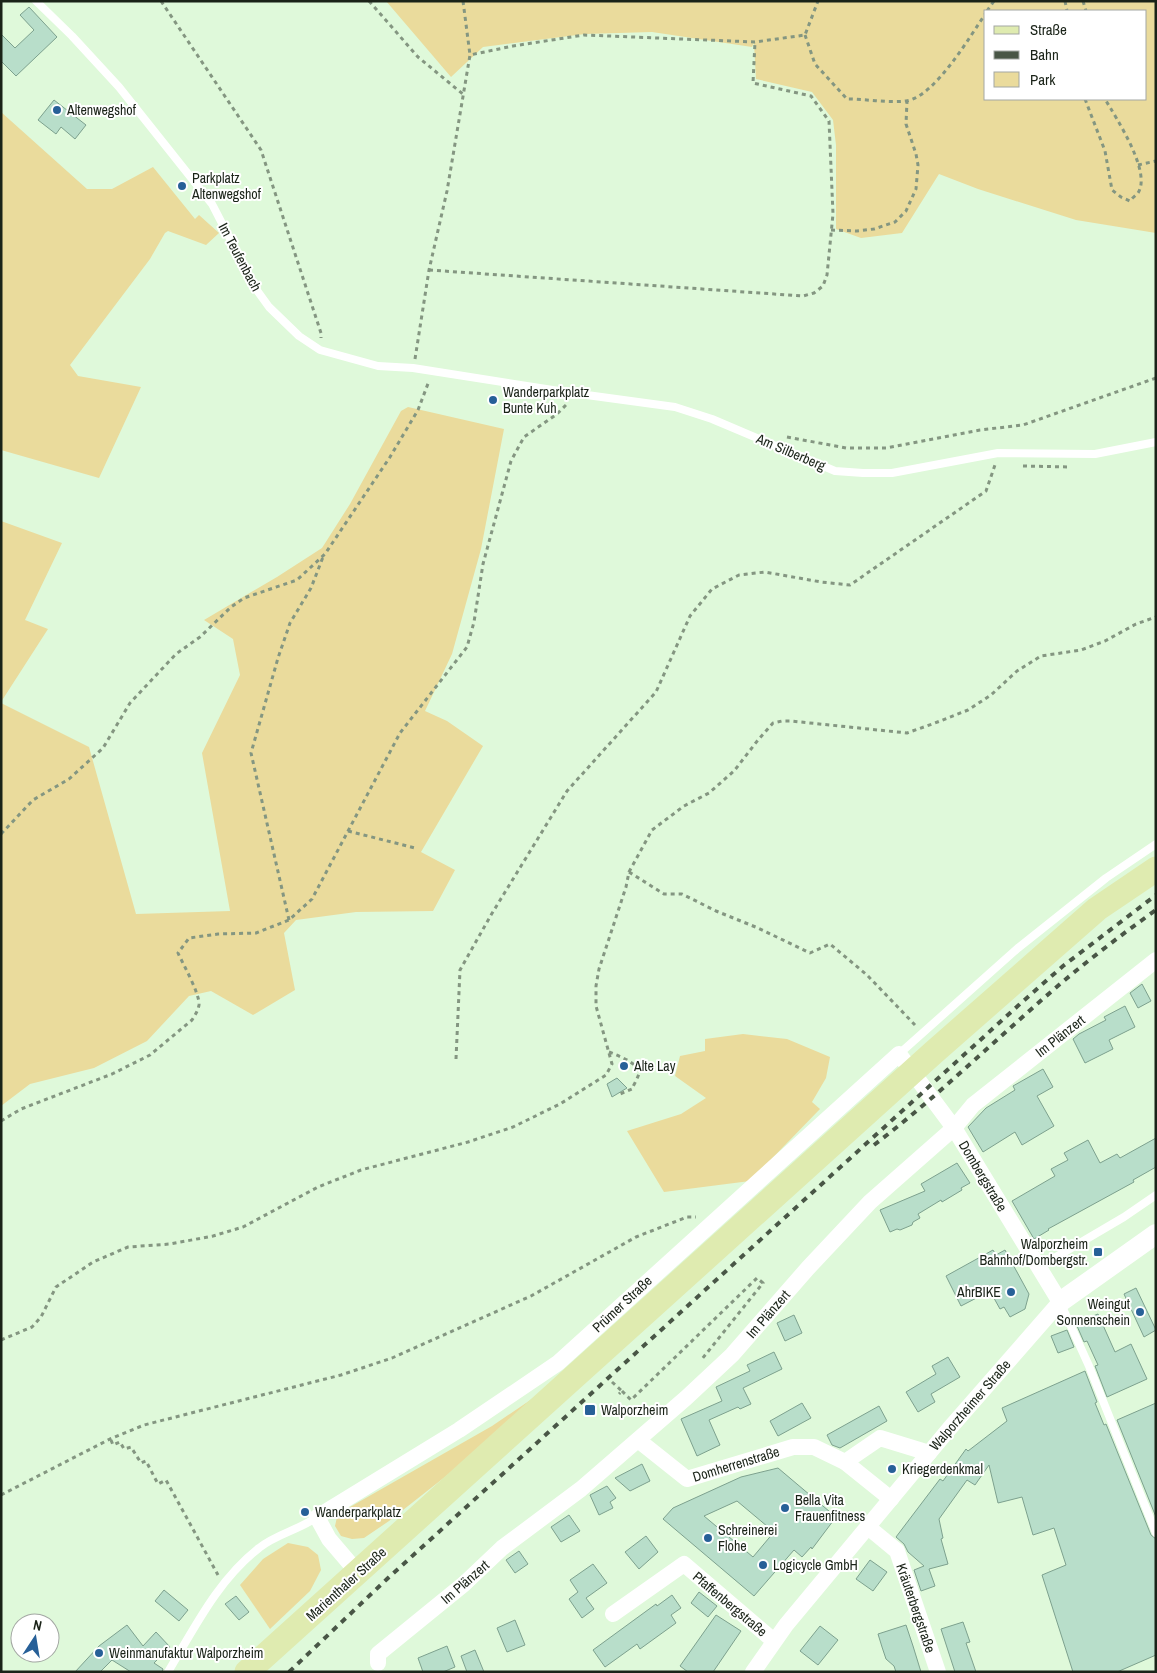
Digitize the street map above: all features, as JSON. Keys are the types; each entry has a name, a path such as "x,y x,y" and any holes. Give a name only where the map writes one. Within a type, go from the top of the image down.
{"main road":[{"name":"Marienthaler Straße","path":"247,1672 358,1574 905,1079 928,1043 1097,908 1156,869"}],"street":[{"name":"Im Plänzert","path":"378,1663 378,1654 464,1584 502,1548 580,1489 686,1398 732,1355 808,1268 870,1202 954,1128 973,1104 1156,960"},
{"name":"Dombergstraße","path":"899,1054 954,1128 1060,1302"},
{"name":"Prümer Straße","path":"317,1517 459,1430 558,1363 720,1214 899,1054"},
{"name":"Walporzheimer Straße","path":"759,1669 774,1641 890,1499 975,1398 1060,1302 1156,1234"},
{"path":"845,1462 880,1438 929,1453"},
{"name":"Domherrenstraße","path":"638,1440 687,1480 793,1447 814,1447 845,1462 890,1499"},
{"path":"317,1517 329,1539 358,1574"},
{"name":"Kräuterbergstraße","path":"868,1527 897,1551 938,1672"},
{"name":"Pfaffenbergstraße","path":"612,1614 684,1564 774,1641"}],"lane":[{"name":"Im Teufenbach","path":"36,1 72,36 119,87 212,204 256,289 269,307 299,336 320,350 378,366 431,371"},
{"name":"Am Silberberg","path":"431,371 572,394 675,408 712,419 809,461 835,470 863,473 892,473 998,453 1095,454 1156,442"},
{"path":"899,1054 928,1043 1018,948 1106,878 1156,844"},
{"path":"1039,1267 1124,1217 1156,1195"},
{"path":"1060,1302 1089,1366 1156,1532"},
{"name":"Prümer Straße","path":"168,1672 208,1603 233,1571 261,1547 306,1525 317,1517"}],"path":[{"path":"161,1 261,150 321,333 320,350"},
{"path":"369,1 418,57 464,95"},
{"path":"413,368 429,270 447,191 470,55 463,1"},
{"path":"818,1 805,35 815,64 847,99 907,101 921,94 944,74 984,15"},
{"path":"470,55 584,35 755,42 805,35"},
{"path":"429,270 803,296 814,293 823,286 828,275 833,214 829,121 812,96 753,83 755,42"},
{"path":"1085,100 1105,150 1112,190 1130,201 1138,192 1142,182 1135,151 1106,100"},
{"path":"831,230 857,231 874,229 895,222 906,211 916,189 918,165 906,124 907,101"},
{"path":"1138,165 1156,161"},
{"path":"1,834 33,800 69,779 103,748 130,702 176,654 200,637 230,607 244,598 297,580 324,554 390,457 418,410 428,385 431,371"},
{"path":"785,436 846,448 886,448 980,430 1024,425 1156,378"},
{"path":"1,1121 22,1109 112,1074 150,1055 192,1020 199,1004 190,977 178,953 189,938 218,934 256,933 289,920 312,899 400,733 467,647 474,622 483,564 511,461 524,437 568,404 572,394"},
{"path":"456,1059 460,970 490,914 567,791 656,692 690,616 712,589 739,575 765,572 850,585 986,491 998,453"},
{"path":"289,920 251,753 290,623 311,588 324,554"},
{"path":"1,1340 32,1327 41,1317 56,1287 93,1262 128,1247 170,1244 213,1236 243,1227 318,1187 361,1170 468,1142 513,1127 560,1104 606,1075 612,1064 596,1006 596,986 599,969 626,887 629,872 652,830 684,806 709,793 734,771 773,724 791,721 907,733 968,710 991,695 1017,671 1042,656 1081,650 1105,641 1136,624 1156,617"},
{"path":"348,831 415,848"},
{"path":"629,872 664,894 682,894 810,953 830,944 867,976 928,1043"},
{"path":"609,1052 638,1068 639,1072 632,1089 620,1094"},
{"path":"1,1495 110,1439 144,1425 341,1375 392,1358 531,1296 636,1237 687,1217 720,1214"},
{"path":"612,1382 631,1400 757,1278 763,1283 702,1360"},
{"path":"110,1439 114,1445 120,1442 124,1449 131,1447 141,1463 146,1461 158,1484 166,1480 223,1584"}],"green space":[{"path":"386,1 1156,1 1156,233 1076,220 978,189 939,174 902,233 861,238 836,229 836,145 833,120 812,92 756,79 754,43 752,47 652,32 585,34 483,47 451,77"},
{"path":"1,112 87,189 112,189 153,167 195,219 199,215 219,233 206,245 168,231 165,233 150,259 70,365 78,376 141,387 99,478 1,450"},
{"path":"408,407 504,429 481,549 452,654 425,711 447,721 483,746 421,852 455,870 433,911 356,912 296,920 284,933 295,990 253,1015 211,991 189,996 147,1041 94,1068 30,1084 1,1106 1,703 89,747 136,914 230,911 202,753 240,675 233,639 204,620 322,548 350,504 401,411"},
{"path":"1,521 62,543 25,620 48,629 1,702"},
{"path":"743,1034 787,1039 830,1057 826,1078 812,1102 820,1109 750,1181 664,1192 627,1131 681,1114 706,1098 675,1076 680,1056 705,1051 705,1039"},
{"path":"551,1386 450,1473 389,1521 364,1538 352,1539 341,1536 335,1526 337,1517 343,1511 492,1426"},
{"path":"288,1543 308,1547 318,1555 321,1570 310,1591 270,1629 240,1585 263,1559"}],"building":[{"path":"29,7 57,37 16,76 1,61 1,34 15,48 34,30 20,15"},
{"name":"Altenwegshof","path":"54,100 86,125 75,139 61,127 56,134 38,120"},
{"path":"1142,984 1151,1001 1138,1008 1130,993"},
{"path":"1125,1006 1135,1027 1109,1040 1113,1049 1085,1063 1073,1039 1106,1020 1104,1017"},
{"path":"1043,1069 1053,1087 1037,1096 1054,1126 1022,1145 1015,1132 983,1152 968,1127 986,1108 1015,1090 1013,1086"},
{"path":"617,1078 627,1088 612,1097 607,1084"},
{"path":"1156,1138 1156,1167 1133,1180 1134,1182 1048,1229 1034,1239 1012,1201 1055,1176 1051,1169 1068,1160 1064,1153 1088,1140 1100,1163 1117,1154 1120,1158"},
{"path":"957,1163 970,1183 942,1202 941,1200 918,1214 920,1218 913,1222 912,1225 890,1232 880,1210 925,1191 921,1184"},
{"path":"993,1250 996,1255 1005,1250 1029,1294 1025,1309 1010,1317 1004,1307 1000,1309 990,1291 961,1306 946,1276"},
{"name":"Weingut Sonnenschein","path":"1136,1288 1156,1330 1144,1337 1124,1294"},
{"path":"1098,1314 1115,1352 1131,1344 1147,1379 1107,1397 1095,1366 1098,1365 1087,1341 1084,1342 1077,1326 1079,1325 1078,1322"},
{"path":"794,1315 802,1333 785,1341 777,1323"},
{"path":"1067,1330 1074,1347 1058,1353 1051,1336"},
{"path":"774,1352 782,1369 743,1388 751,1404 740,1409 738,1407 709,1420 720,1445 697,1456 681,1419 722,1401 716,1387 750,1371 747,1365"},
{"path":"948,1357 960,1377 931,1394 935,1402 918,1412 906,1392 936,1374 932,1366"},
{"path":"1085,1371 1104,1425 1106,1424 1151,1535 1156,1539 1156,1655 1117,1672 1073,1672 1042,1575 1066,1565 1054,1528 1033,1535 1022,1497 998,1503 989,1465 975,1485 967,1480 939,1519 943,1538 941,1539 948,1564 929,1569 935,1586 921,1591 914,1570 924,1566 908,1552 904,1544 896,1537 940,1479 943,1481 966,1449 968,1451 1007,1421 1002,1408"},
{"path":"802,1403 811,1418 778,1436 770,1421"},
{"path":"1156,1403 1156,1517 1117,1420"},
{"path":"879,1406 887,1421 840,1448 832,1445 827,1435"},
{"path":"642,1464 650,1481 630,1491 615,1478"},
{"path":"778,1468 836,1517 812,1549 811,1547 802,1557 794,1550 754,1596 663,1519 673,1508 741,1477","holes":["737,1501 774,1532 753,1557 704,1516"]},
{"path":"607,1486 616,1498 610,1502 613,1508 599,1515 590,1495"},
{"path":"569,1515 580,1531 561,1542 551,1527"},
{"path":"646,1536 658,1552 639,1569 625,1552"},
{"path":"519,1551 528,1564 515,1573 506,1560"},
{"path":"870,1560 887,1572 873,1591 856,1579"},
{"path":"593,1564 607,1583 586,1598 594,1609 582,1618 569,1599 578,1592 570,1580"},
{"path":"164,1590 188,1610 179,1621 155,1601"},
{"path":"699,1592 717,1606 708,1617 691,1603"},
{"path":"672,1595 681,1608 671,1615 676,1623 640,1649 637,1644 605,1667 593,1650 656,1604 657,1606"},
{"path":"236,1596 249,1612 239,1620 225,1604"},
{"path":"716,1615 741,1631 713,1672 688,1672 680,1666"},
{"path":"515,1620 525,1645 507,1652 497,1628"},
{"path":"963,1622 970,1642 966,1643 976,1672 955,1672 941,1629"},
{"path":"127,1625 143,1646 156,1632 170,1647 154,1663 163,1669 162,1672 131,1672 112,1660 100,1672 75,1672 99,1646"},
{"path":"906,1625 921,1672 896,1672 894,1666 886,1659 882,1647 878,1634"},
{"path":"820,1626 838,1640 818,1665 800,1651"},
{"path":"447,1646 455,1667 443,1672 423,1672 418,1658"},
{"path":"475,1650 484,1672 467,1672 461,1656"}],"railway":[{"path":"289,1672 387,1579 1021,1003 1063,966 1156,895"},
{"path":"874,1145 947,1085 1066,979 1156,910"}],"place":[{"name":"Altenwegshof","path":"57,110"},
{"name":"Parkplatz Altenwegshof","path":"182,186"},
{"name":"Wanderparkplatz Bunte Kuh","path":"493,400"},
{"name":"Alte Lay","path":"624,1066"},
{"name":"Walporzheim Bahnhof/Dombergstr.","path":"1098,1252"},
{"name":"AhrBIKE","path":"1011,1292"},
{"name":"Weingut Sonnenschein","path":"1140,1312"},
{"name":"Walporzheim","path":"590,1410"},
{"name":"Kriegerdenkmal","path":"892,1469"},
{"name":"Bella Vita Frauenfitness","path":"785,1508"},
{"name":"Wanderparkplatz","path":"305,1512"},
{"name":"Schreinerei Flohe","path":"708,1538"},
{"name":"Logicycle GmbH","path":"763,1565"},
{"name":"Weinmanufaktur Walporzheim","path":"99,1653"}]}
